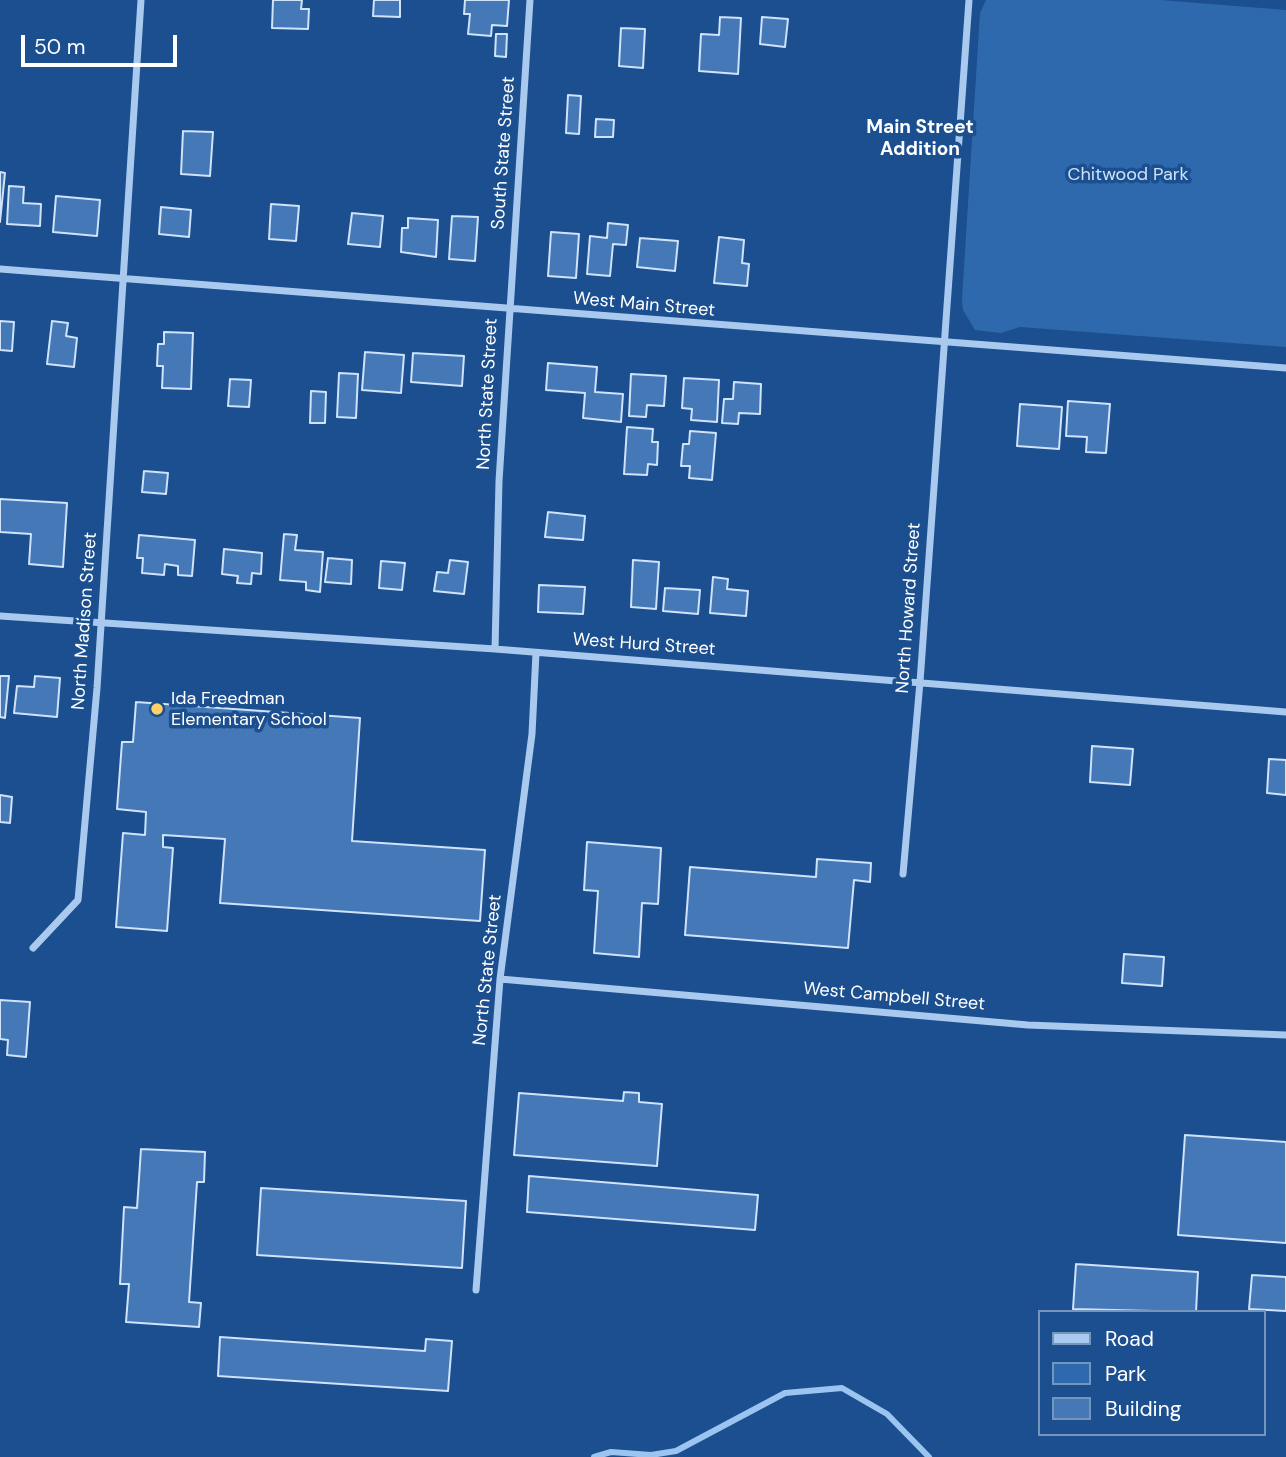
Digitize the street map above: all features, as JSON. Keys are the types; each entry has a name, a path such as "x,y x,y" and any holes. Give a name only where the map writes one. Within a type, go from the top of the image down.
{"street":[{"name":"North Madison Street","path":"33,948 78,900 101,624 141,0"},
{"name":"South State Street","path":"508,309 530,0"},
{"name":"North Howard Street","path":"903,874 920,682 969,0"},
{"name":"West Main Street","path":"0,269 943,344 1286,368"},
{"name":"North State Street","path":"495,649 499,481 508,309"},
{"name":"West Hurd Street","path":"0,616 495,649 1286,712"},
{"name":"North State Street","path":"476,1290 500,979 532,734 536,653"},
{"name":"West Campbell Street","path":"500,979 1028,1024 1286,1035"}],"green space":[{"name":"Chitwood Park","path":"986,0 1160,0 1286,10 1286,347 1020,327 1001,333 975,330 963,310 962,299 980,13"}],"building":[{"path":"273,0 302,0 301,9 309,9 308,29 272,28"},
{"path":"374,0 400,0 400,17 373,16"},
{"path":"465,0 509,0 507,26 492,25 491,36 468,34 470,14 464,14"},
{"path":"720,17 741,18 738,74 699,71 701,34 719,35"},
{"path":"762,17 788,19 785,47 760,44"},
{"path":"621,28 645,29 643,68 619,66"},
{"path":"496,34 507,34 506,57 495,56"},
{"path":"568,95 581,96 579,134 566,133"},
{"path":"596,119 614,120 613,137 595,137"},
{"path":"183,131 213,132 210,176 181,174"},
{"path":"0,172 5,173 0,222"},
{"path":"9,186 24,187 23,203 41,204 40,226 7,224"},
{"path":"56,196 100,200 97,236 53,232"},
{"path":"271,204 299,206 296,241 269,239"},
{"path":"161,207 191,210 189,237 159,234"},
{"path":"352,213 383,216 380,247 348,244"},
{"path":"452,216 478,217 475,261 449,259"},
{"path":"408,218 438,220 436,257 401,252 402,228 408,228"},
{"path":"608,223 628,225 626,245 613,244 610,276 587,274 590,236 607,238"},
{"path":"551,232 579,234 576,278 548,276"},
{"path":"719,237 744,240 742,263 749,264 747,286 714,283"},
{"path":"640,238 678,241 675,271 637,267"},
{"path":"0,321 14,322 12,351 0,350"},
{"path":"52,321 68,323 66,336 77,338 74,367 47,364"},
{"path":"164,332 193,333 191,389 162,388 163,366 157,366 158,344 164,344"},
{"path":"365,352 404,355 401,393 362,390"},
{"path":"413,353 464,356 462,386 411,382"},
{"path":"548,363 597,367 595,392 623,394 621,422 583,418 585,393 546,390"},
{"path":"339,373 358,374 356,418 337,417"},
{"path":"631,374 666,376 664,406 647,405 646,417 629,416"},
{"path":"684,378 719,380 717,422 691,420 692,409 682,408"},
{"path":"230,379 251,380 249,407 228,406"},
{"path":"734,382 761,384 760,414 739,413 738,424 722,423 724,399 733,399"},
{"path":"311,391 326,392 325,423 310,423"},
{"path":"1068,401 1110,404 1106,453 1086,452 1087,437 1066,436"},
{"path":"1020,404 1062,407 1059,449 1017,446"},
{"path":"627,427 653,429 652,442 658,442 657,465 648,464 647,475 624,474"},
{"path":"690,431 716,433 712,480 689,478 690,466 681,466 683,444 689,444"},
{"path":"144,471 168,473 166,494 142,492"},
{"path":"0,499 67,503 63,567 29,564 31,534 0,532"},
{"path":"548,512 585,516 583,540 545,537"},
{"path":"284,534 297,535 295,550 323,552 320,592 306,590 306,582 280,580"},
{"path":"139,535 195,540 192,576 178,575 178,566 165,564 164,575 142,573 143,558 137,558"},
{"path":"224,549 262,553 261,574 252,573 251,584 237,583 238,576 222,574"},
{"path":"328,558 352,560 351,584 325,582"},
{"path":"450,560 468,562 464,594 434,591 437,572 448,573"},
{"path":"633,560 659,562 656,609 631,607"},
{"path":"381,561 405,563 402,590 379,588"},
{"path":"713,577 728,579 727,589 748,591 746,616 710,613"},
{"path":"539,585 585,587 583,614 538,612"},
{"path":"665,588 700,590 698,614 663,611"},
{"path":"0,676 9,676 5,718 0,717"},
{"path":"35,676 60,678 57,717 14,713 17,686 34,687"},
{"path":"136,702 360,718 352,841 485,850 480,921 220,903 225,839 163,835 163,847 173,848 167,931 116,927 123,833 145,835 146,812 117,809 122,742 133,742"},
{"path":"1092,746 1133,749 1130,785 1090,782"},
{"path":"1269,759 1286,760 1286,795 1267,793"},
{"path":"0,795 12,797 10,823 0,822"},
{"path":"587,842 661,848 658,904 642,903 639,957 594,953 598,891 584,890"},
{"path":"817,859 871,863 870,882 854,880 848,948 685,935 690,867 816,877"},
{"path":"1124,954 1164,957 1162,986 1122,983"},
{"path":"0,1000 30,1002 26,1057 7,1055 8,1040 0,1039"},
{"path":"624,1092 639,1093 639,1102 662,1104 657,1166 514,1155 519,1093 623,1101"},
{"path":"1185,1135 1286,1142 1286,1243 1178,1235"},
{"path":"141,1149 205,1152 204,1182 197,1182 189,1302 201,1303 199,1327 126,1322 129,1284 120,1284 124,1207 137,1208"},
{"path":"529,1176 758,1195 755,1230 527,1212"},
{"path":"261,1188 466,1201 462,1268 257,1255"},
{"path":"1076,1264 1198,1272 1196,1310 1073,1309"},
{"path":"1252,1275 1286,1277 1286,1311 1249,1309"},
{"path":"220,1337 425,1351 426,1339 452,1341 448,1391 218,1376"}],"waterway":[{"path":"594,1457 611,1452 651,1455 676,1451 785,1393 842,1388 887,1414 929,1457"}],"place":[{"name":"Ida Freedman Elementary School","path":"157,709"}],"district":[{"name":"Main Street Addition","path":"920,139"}]}
